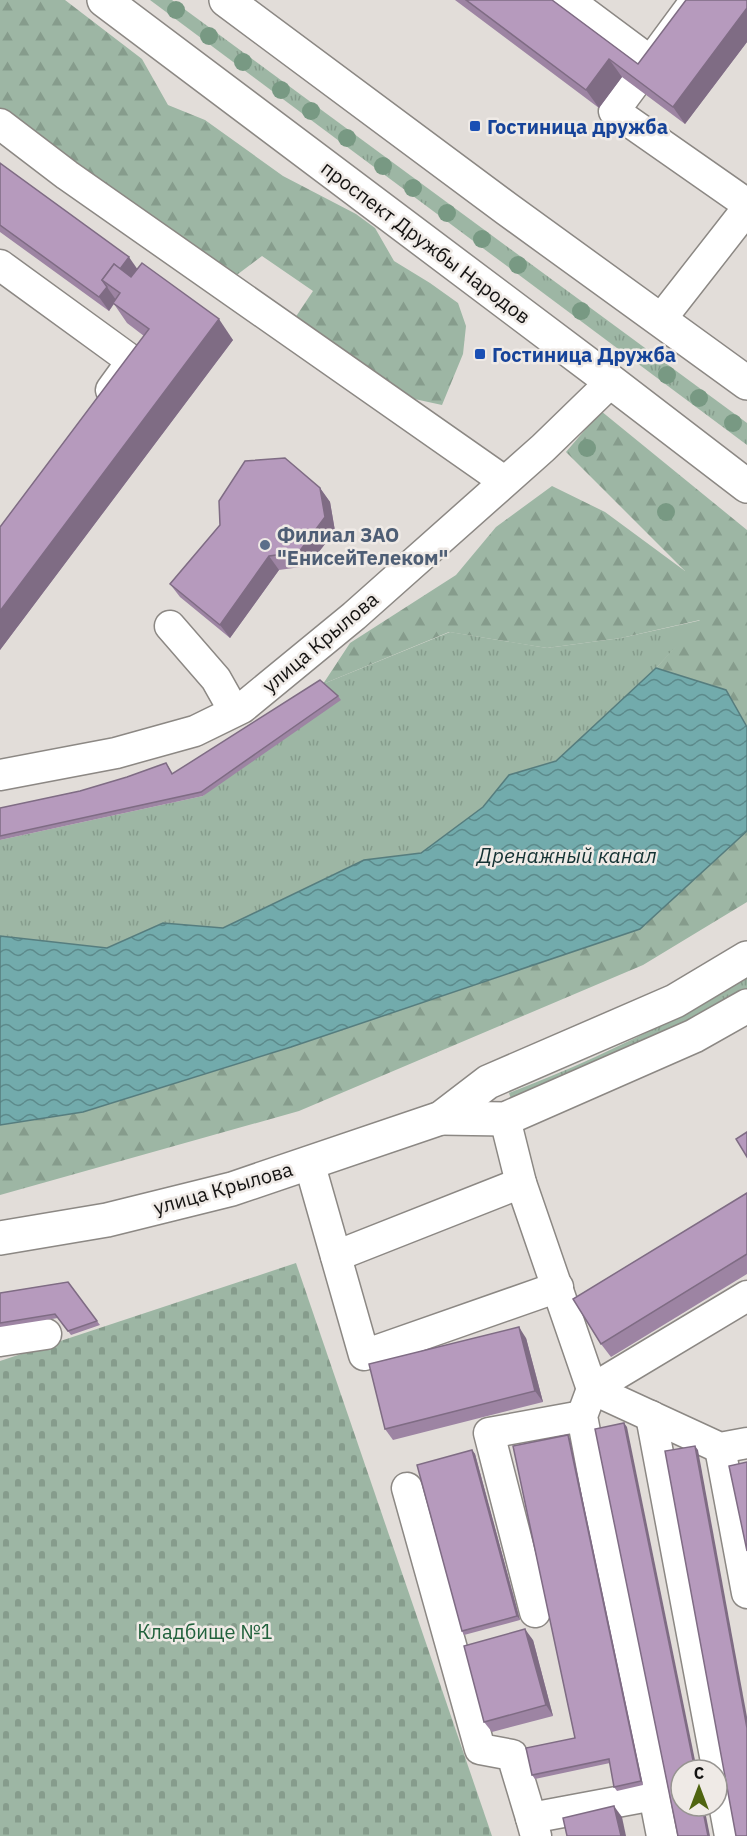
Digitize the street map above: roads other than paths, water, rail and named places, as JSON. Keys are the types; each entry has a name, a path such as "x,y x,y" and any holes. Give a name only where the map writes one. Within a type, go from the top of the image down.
{"main road":[{"name":"проспект Дружбы Народов","path":"104,0 747,486"},
{"path":"226,0 507,209 747,382"},
{"name":"улица Крылова","path":"0,1238 107,1221 232,1189 441,1118 488,1082 675,1001 747,958"},
{"name":"улица Крылова","path":"441,1118 505,1119 694,1036 747,1006"}],"street":[{"path":"568,0 650,61"},
{"path":"696,0 614,111 747,204"},
{"path":"0,124 77,182 504,481"},
{"path":"662,319 747,209"},
{"path":"0,265 132,361 97,409"},
{"name":"улица Крылова","path":"0,775 116,753 195,731 242,708 354,616 543,447 611,382"},
{"path":"170,626 216,679 234,711"},
{"path":"505,1119 521,1183 558,1287 587,1402 662,1836"},
{"path":"309,1162 364,1355 558,1287"},
{"path":"336,1256 521,1183"},
{"path":"535,1612 489,1433 587,1402 747,1296"},
{"path":"0,1341 46,1334"},
{"path":"587,1402 651,1416 733,1445 747,1593"},
{"path":"651,1416 730,1836"},
{"path":"407,1488 480,1749 512,1755 534,1827 654,1795"}],"water":[{"name":"Дренажный канал","path":"656,668 726,690 747,727 747,831 640,929 291,1047 83,1112 0,1125 0,936 107,948 163,923 223,928 364,860 421,853 483,807 509,775 556,761"}],"place":[{"name":"Гостиница дружба","path":"475,126"},
{"name":"Гостиница Дружба","path":"480,354"},
{"name":"Филиал ЗАО \"ЕнисейТелеком\"","path":"265,545"}],"park label":[{"name":"Кладбище №1","path":"205,1631"}]}
